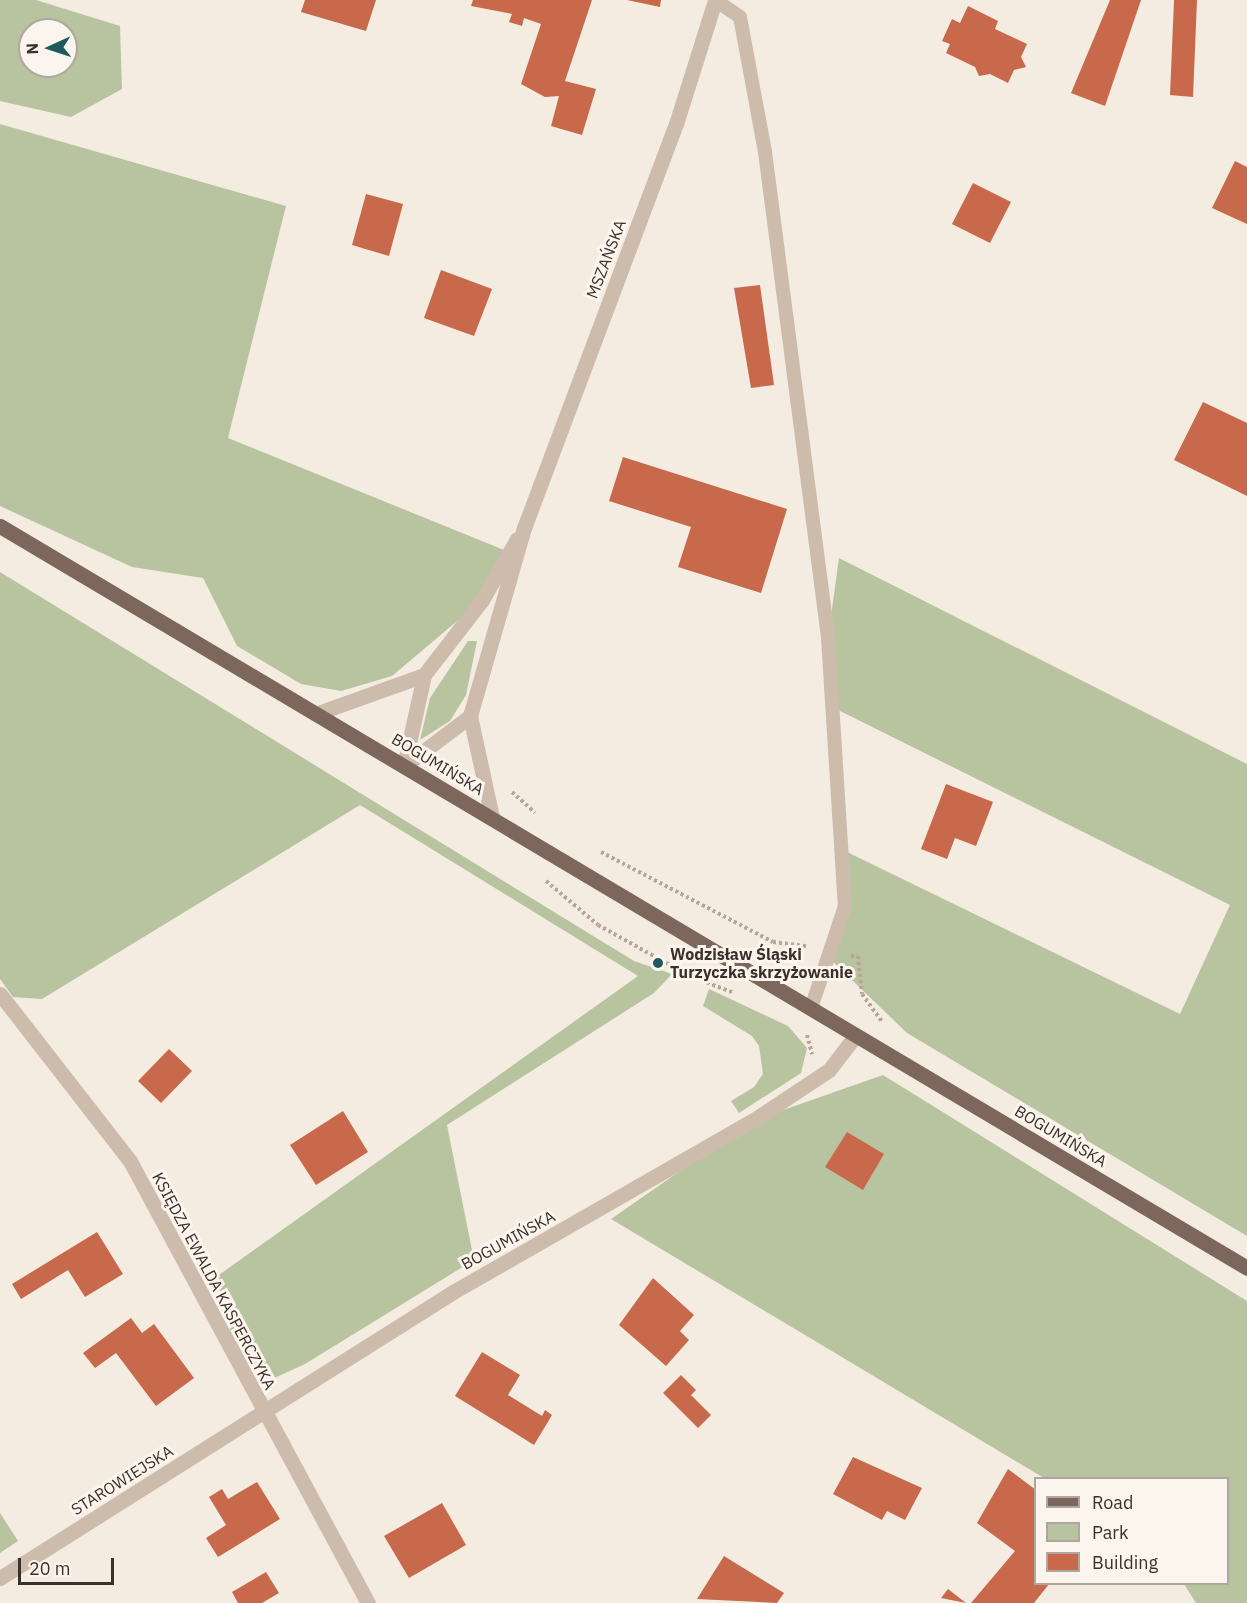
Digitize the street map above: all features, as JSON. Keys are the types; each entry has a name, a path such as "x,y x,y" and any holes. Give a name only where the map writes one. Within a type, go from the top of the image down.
{"main road":[{"name":"BOGUMIŃSKA","path":"0,526 318,713 1247,1268"}],"street":[{"name":"MSZAŃSKA","path":"470,716 524,528 676,124 715,0"},
{"name":"MSZAŃSKA","path":"424,675 482,600 524,528"},
{"path":"318,713 424,675"},
{"path":"404,765 424,675"},
{"path":"404,765 470,716 492,817"},
{"name":"KSIĘDZA EWALDA KASPERCZYKA","path":"0,994 130,1161 262,1412 368,1603"},
{"name":"BOGUMIŃSKA","path":"262,1412 459,1288 752,1121 830,1070 856,1035"},
{"name":"STAROWIEJSKA","path":"0,1578 262,1412"}],"lane":[{"path":"715,0 740,17 765,152 828,638 844,906 811,1008"}],"path":[{"path":"509,789 554,826 530,868 598,925 690,976 743,997"},
{"path":"594,848 773,942 798,944 828,957 858,956 862,994 891,1029"},
{"path":"801,1029 815,1062 830,1070"}],"green space":[{"path":"0,0 36,0 120,26 122,89 71,117 0,101"},
{"path":"0,124 286,206 228,438 509,552 482,600 392,676 341,691 301,684 237,646 203,578 132,567 0,506"},
{"path":"839,558 1247,764 1247,1236 907,1033 828,957 845,906 843,850 1180,1014 1230,905 834,708 828,638"},
{"path":"0,572 634,961 672,974 654,993 447,1125 474,1260 305,1364 268,1381 239,1363 216,1277 638,976 360,805 42,999 13,997 0,979"},
{"path":"468,641 477,641 466,695 450,721 420,740 430,698"},
{"path":"709,989 788,1026 807,1048 801,1073 739,1113 731,1101 754,1087 763,1074 759,1046 752,1036 703,1006"},
{"path":"883,1075 1247,1301 1247,1603 1196,1603 1185,1585 1229,1585 1229,1477 1042,1477 611,1219 752,1121"},
{"path":"0,1513 18,1541 0,1553"}],"building":[{"path":"305,0 376,0 366,31 301,12"},
{"path":"473,0 592,0 565,81 596,89 582,135 551,126 559,96 545,97 521,84 541,24 524,18 522,26 509,22 512,14 471,6"},
{"path":"627,0 661,0 660,7"},
{"path":"1110,0 1141,0 1105,106 1071,93"},
{"path":"1174,0 1197,0 1193,97 1170,95"},
{"path":"968,6 998,21 995,29 1027,44 1021,57 1026,67 1014,70 1008,83 990,74 979,76 975,67 946,53 950,44 942,41 952,19 960,23"},
{"path":"1235,161 1247,167 1247,224 1212,208"},
{"path":"973,183 1011,202 990,243 952,224"},
{"path":"366,194 403,204 389,256 352,245"},
{"path":"441,270 492,289 474,336 424,318"},
{"path":"760,285 774,385 751,388 734,288"},
{"path":"1203,402 1247,423 1247,496 1174,460"},
{"path":"623,457 787,509 761,593 678,567 691,527 609,501"},
{"path":"946,784 993,802 976,846 955,838 947,859 921,849"},
{"path":"169,1049 192,1071 161,1103 138,1081"},
{"path":"343,1111 368,1152 316,1185 290,1145"},
{"path":"847,1132 884,1154 863,1190 825,1167"},
{"path":"97,1232 123,1274 85,1297 68,1270 21,1299 12,1284"},
{"path":"653,1278 694,1315 680,1331 689,1340 666,1366 619,1325"},
{"path":"131,1318 142,1333 154,1324 194,1378 156,1406 116,1353 95,1368 83,1353"},
{"path":"482,1352 520,1375 508,1395 542,1416 545,1410 552,1415 534,1445 455,1396"},
{"path":"681,1375 696,1390 691,1395 711,1415 698,1428 663,1393"},
{"path":"853,1457 922,1488 905,1520 887,1511 882,1520 833,1494"},
{"path":"1008,1469 1034,1488 1034,1585 1048,1585 1034,1603 971,1603 1015,1551 977,1523"},
{"path":"257,1482 280,1519 218,1557 206,1538 226,1525 209,1497 222,1489 228,1499"},
{"path":"442,1503 466,1545 409,1578 384,1536"},
{"path":"724,1556 784,1593 777,1603 697,1599"},
{"path":"266,1572 279,1593 262,1603 238,1603 232,1592"},
{"path":"948,1589 966,1603 941,1598"}],"place":[{"name":"Wodzisław Śląski Turzyczka skrzyżowanie","path":"658,963"}]}
